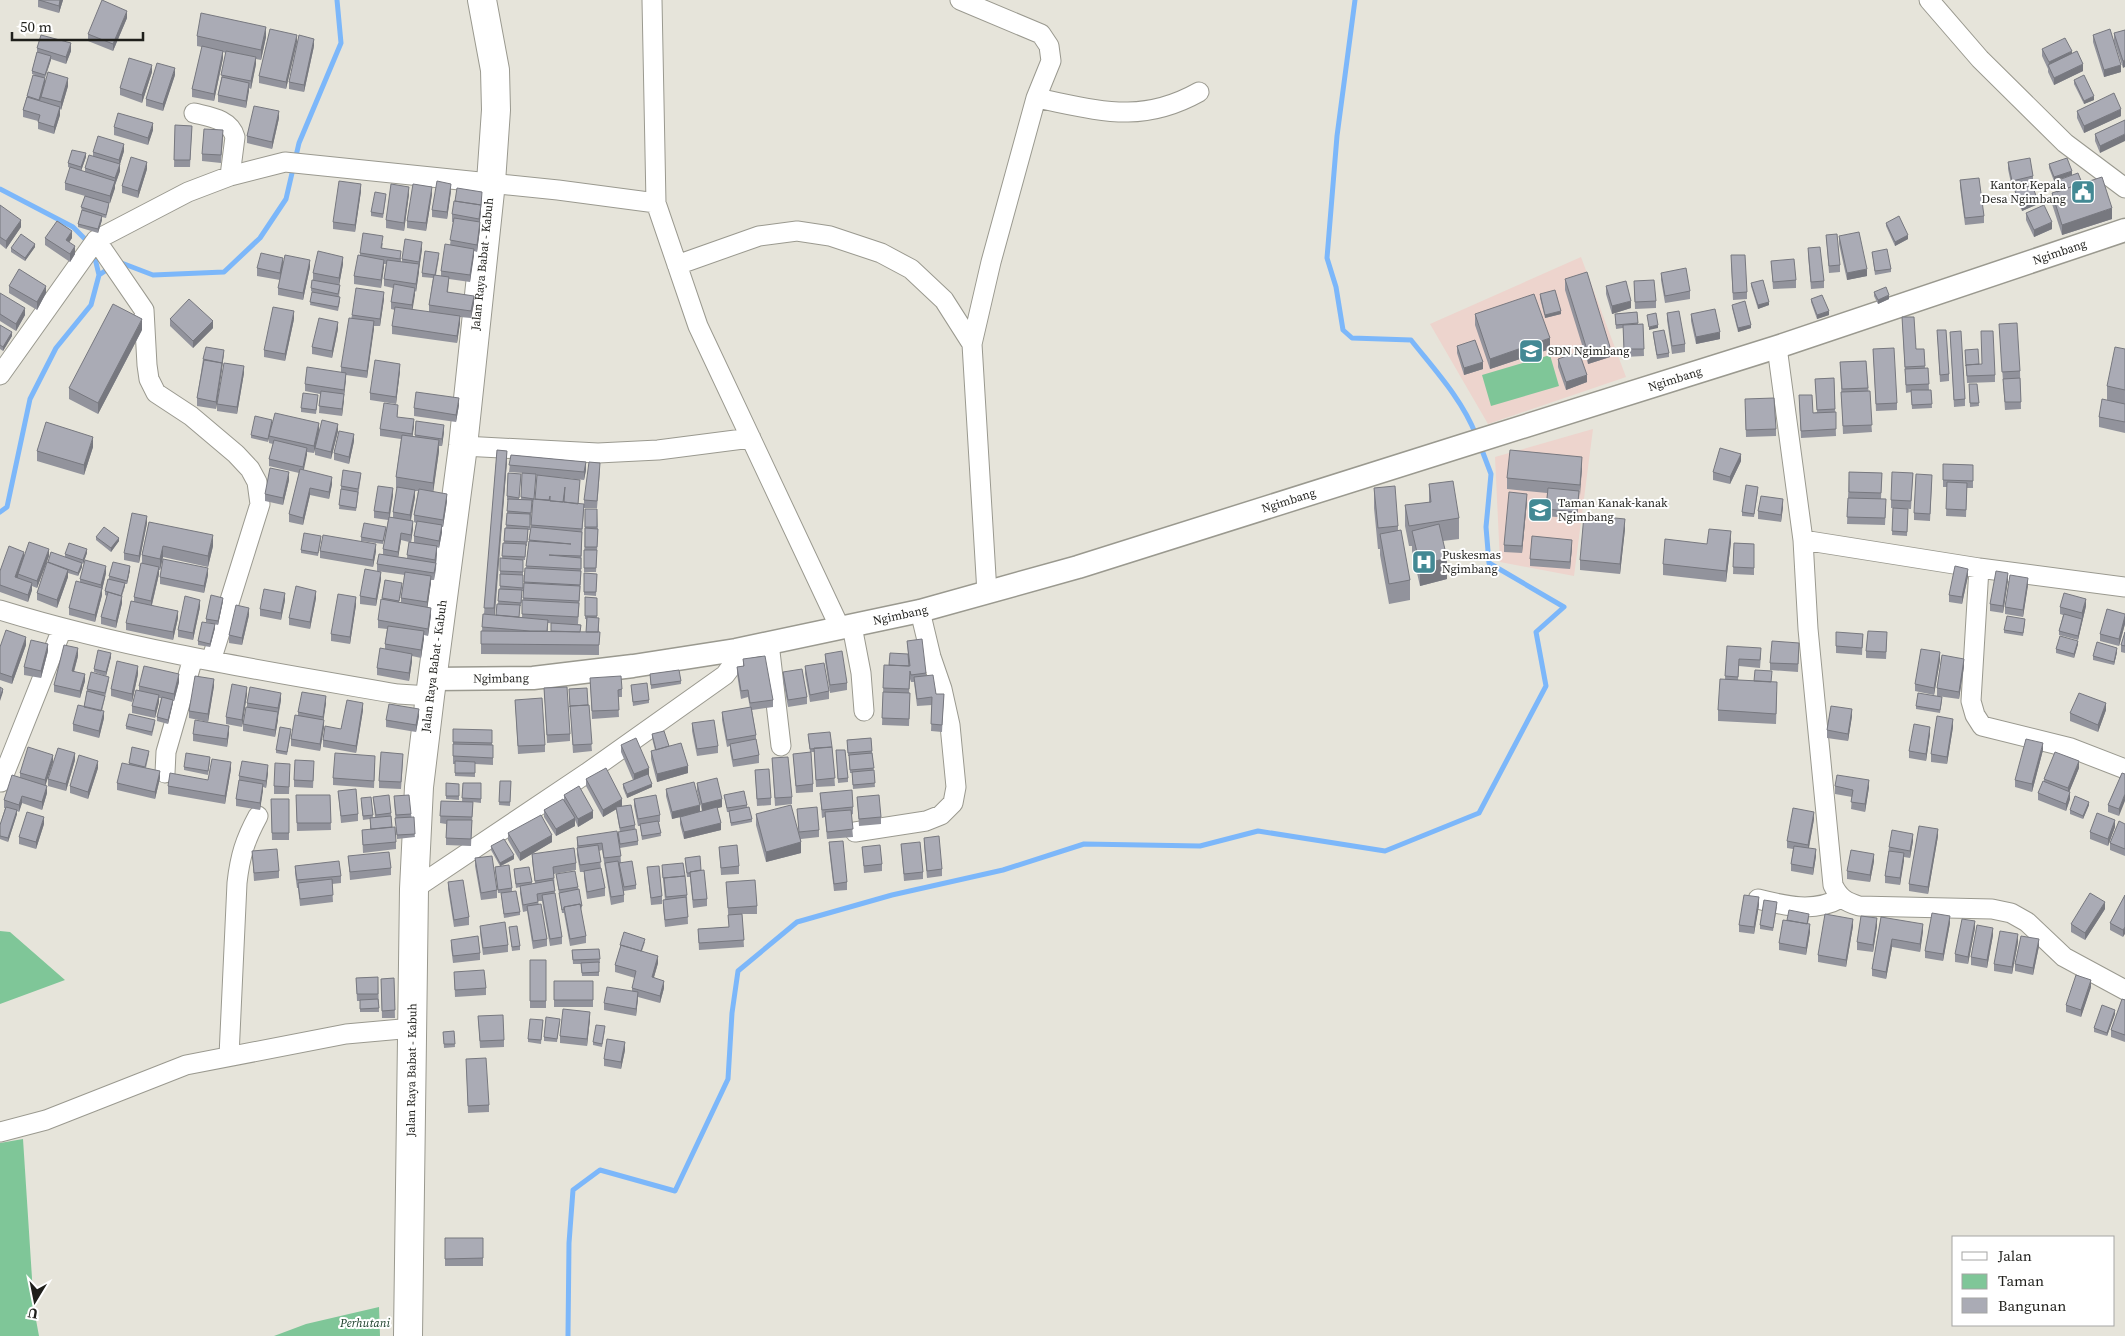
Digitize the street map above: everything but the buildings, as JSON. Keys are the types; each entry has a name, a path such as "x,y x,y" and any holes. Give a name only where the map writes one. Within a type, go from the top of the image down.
{"main road":[{"name":"Jalan Raya Babat - Kabuh","path":"408,1336 414,889 419,787 463,446 491,182 496,110 494,70 482,0"}],"street":[{"path":"652,0 656,203 698,326 751,438 846,627 861,673 864,711"},
{"path":"960,0 1041,34 1049,46 1051,61 1036,98 991,262 972,344 987,593"},
{"path":"1929,0 1980,59 2065,143 2125,188"},
{"path":"1036,98 1125,114 1157,110 1177,104 1199,92"},
{"path":"194,113 220,119 234,132 230,176"},
{"path":"4,363 95,246 188,192 230,176 285,162 491,182 656,203"},
{"name":"Ngimbang","path":"431,688 633,666 736,650 920,611 987,593 1078,567 1777,346 2125,230"},
{"path":"677,265 759,236 797,231 830,236 881,252 911,269 944,300 972,344"},
{"path":"95,246 144,310 149,379 156,393 191,416 236,454 250,469 257,482 260,504 166,752 165,773"},
{"path":"1777,346 1803,540 1808,629 1833,885 1841,898 1859,906 1992,909 2011,912 2027,922 2064,957 2125,990"},
{"path":"463,446 598,453 658,450 751,438"},
{"path":"1803,540 1979,568 2125,587"},
{"path":"1979,568 1972,687 1972,700 1979,723 1982,726 2071,748 2125,769"},
{"path":"0,610 62,629 202,659 398,694 431,688"},
{"path":"855,832 926,821 941,815 953,803 956,787 950,725 920,611"},
{"path":"1,782 62,629"},
{"path":"769,643 781,746"},
{"path":"414,889 587,773 725,675 734,663 736,650"},
{"path":"228,1056 240,858 245,840 258,816"},
{"path":"1758,900 1795,908 1828,904 1841,898"},
{"path":"0,1132 46,1120 186,1065 346,1034 413,1028"}],"shaded area":[{"name":"SDN Ngimbang","path":"1581,257 1626,377 1488,424 1430,324"},
{"name":"Taman Kanak-kanak Ngimbang","path":"1593,429 1574,576 1500,562 1495,457"}],"green space":[{"path":"1550,355 1559,386 1491,406 1482,375"},
{"path":"0,931 10,932 65,980 0,1004"},
{"path":"23,1139 34,1309 39,1336 0,1336 0,1143"},
{"name":"Perhutani","path":"379,1307 380,1336 274,1336 306,1324"}],"waterway":[{"path":"119,262 153,275 224,272 260,238 286,199 299,143 341,43 337,0"},
{"path":"1355,0 1337,136 1327,258 1336,287 1343,330 1352,338 1411,340 1455,397 1476,435"},
{"path":"0,189 73,227 89,243"},
{"path":"0,512 7,507 30,399 56,348 91,305 99,275 93,250"},
{"path":"99,275 111,267"},
{"path":"568,1336 569,1243 573,1190 600,1170 675,1191 728,1079 732,1013 738,971 797,922 892,895 1003,870 1084,844 1200,846 1258,831 1385,851 1479,813 1546,686 1536,632 1564,607 1489,563 1486,527 1491,474 1480,445"}],"place":[{"name":"Kantor Kepala Desa Ngimbang","path":"2083,192"},
{"name":"SDN Ngimbang","path":"1531,351"},
{"name":"Taman Kanak-kanak Ngimbang","path":"1540,510"},
{"name":"Puskesmas Ngimbang","path":"1424,562"}]}
